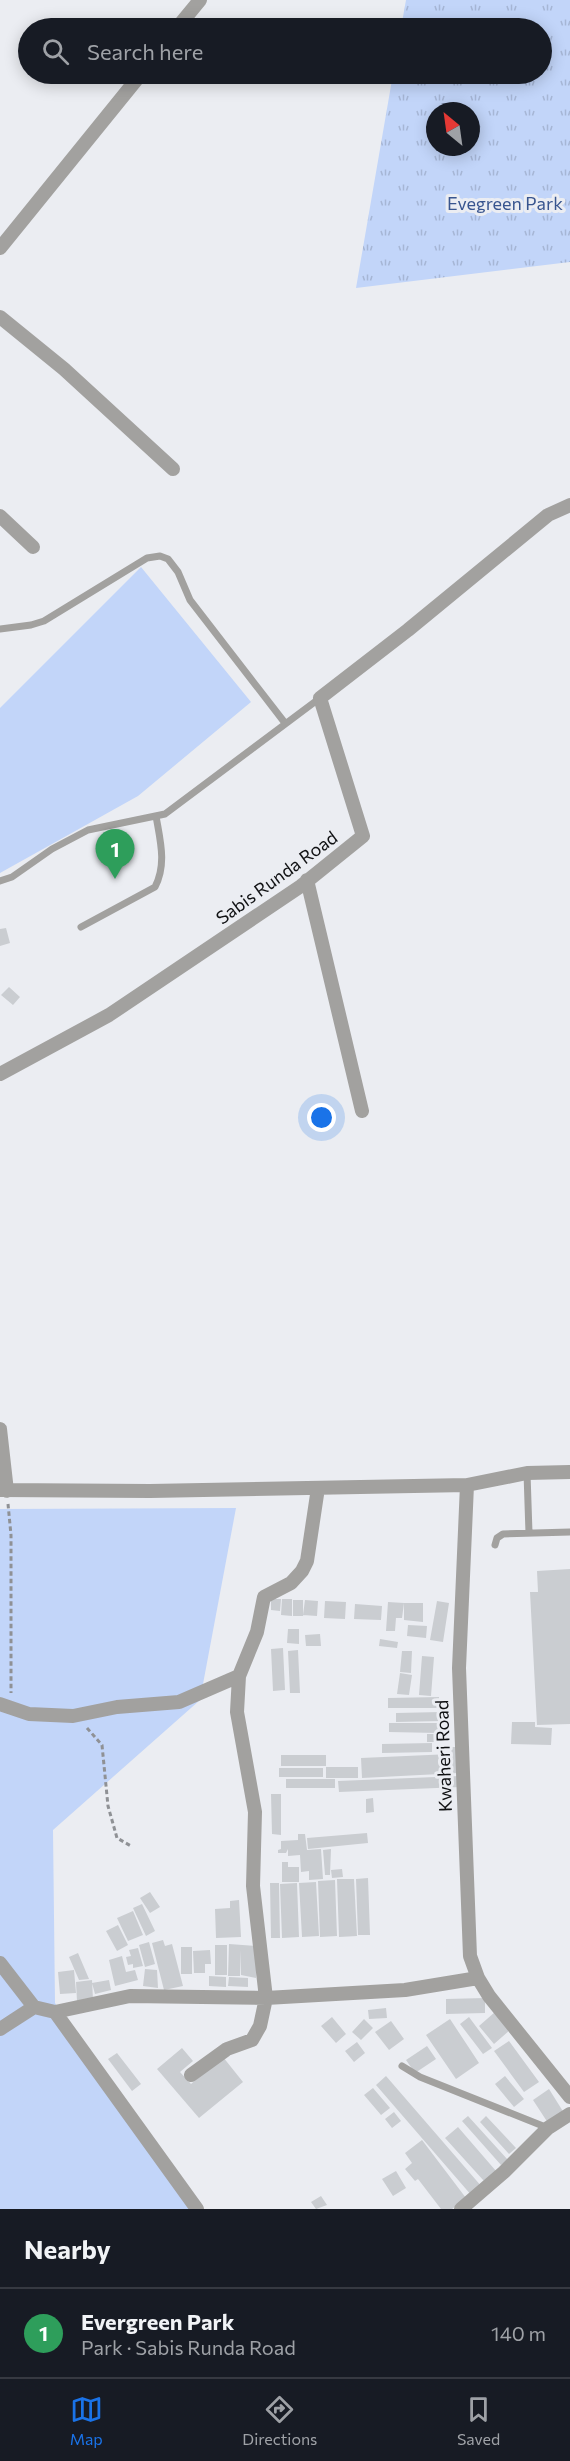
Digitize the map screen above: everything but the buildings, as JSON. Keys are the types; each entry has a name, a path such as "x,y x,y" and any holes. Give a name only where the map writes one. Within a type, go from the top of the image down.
{"street":[{"path":"185,18 200,0"},
{"path":"0,248 133,84"},
{"path":"0,317 64,369 173,470"},
{"path":"320,698 548,515 570,505"},
{"path":"0,516 33,547"},
{"name":"Sabis Runda Road","path":"0,1074 109,1016 308,880 363,836 320,698"},
{"path":"308,880 362,1111"},
{"path":"0,1429 4,1490 467,1485 526,1473 570,1472"},
{"name":"Kwaheri Road","path":"467,1485 459,1668 470,1956 478,1978 511,2025 570,2097"},
{"path":"191,2074 227,2049 252,2040 260,2026 266,1998 253,1886 255,1812 237,1712 239,1676 257,1632 264,1597 296,1579 306,1561 318,1488"},
{"path":"4,1705 29,1714 73,1716 117,1707 179,1702 239,1676"},
{"path":"0,1962 34,2007 55,2012 130,1996 266,1998 405,1990 478,1978"},
{"path":"0,2030 34,2007"},
{"path":"55,2012 197,2209"},
{"path":"461,2209 504,2172 548,2128 570,2114"}],"lane":[{"path":"0,629 44,621 147,558 160,556 168,559 178,572 190,600 285,723"},
{"path":"0,881 12,877 52,849 88,830 165,814 320,698"},
{"path":"81,927 155,887 161,875 163,861 156,816"},
{"path":"526,1473 529,1533"},
{"path":"495,1545 497,1538 503,1534 570,1532"},
{"path":"402,2066 420,2077 548,2128"}],"path":[{"path":"4,1490 11,1535 12,1666 12,1689 4,1705"},
{"path":"73,1716 102,1745 108,1806 117,1838 130,1846"}],"green space":[{"name":"Evegreen Park","path":"406,0 570,0 570,262 356,288 391,84 552,84 552,18 403,18"},
{"path":"141,567 251,702 138,796 0,873 0,708"},
{"path":"236,1508 200,1700 53,1830 55,2003 191,2209 0,2209 0,1509"}],"place":[{"name":"Evergreen Park","path":"115,879"}]}
